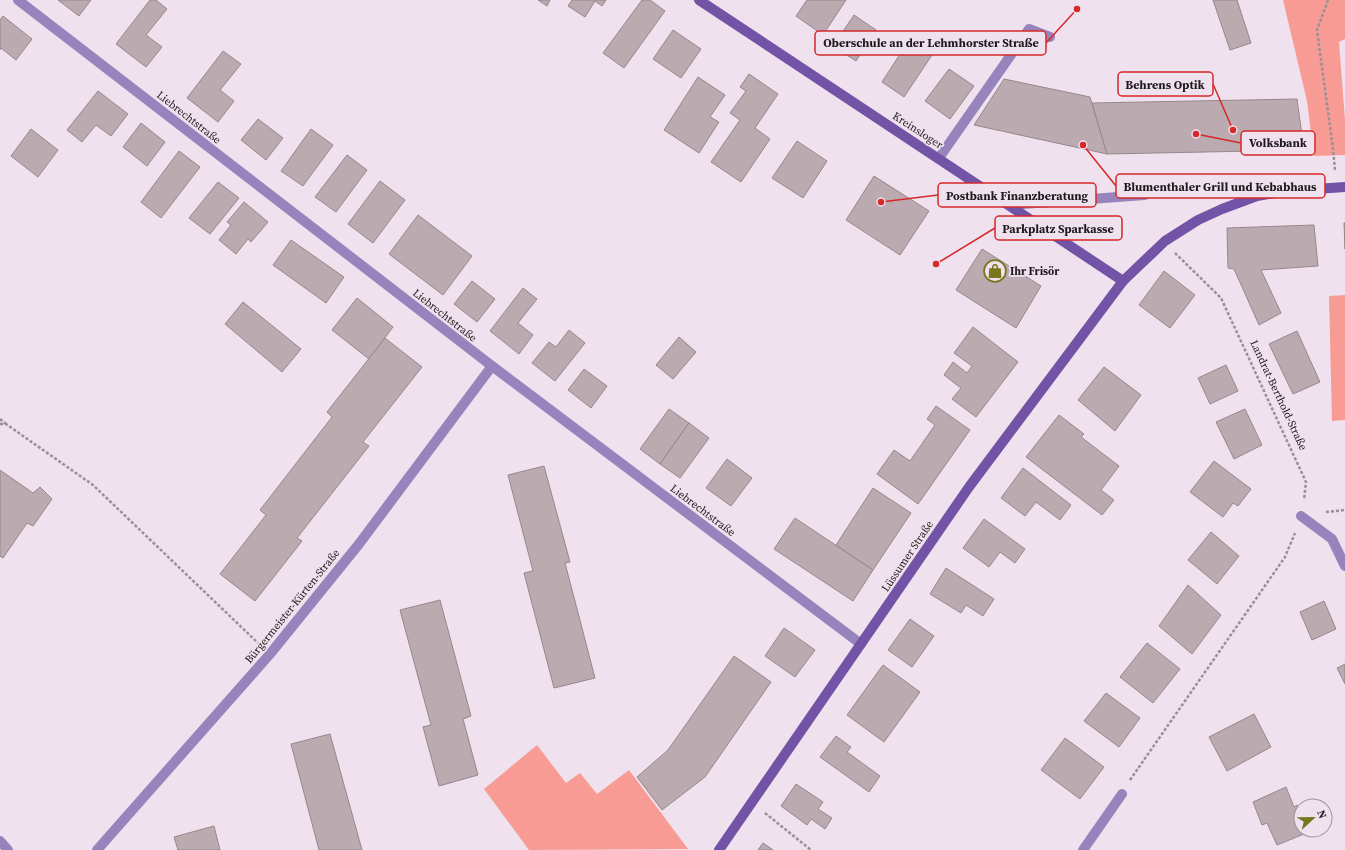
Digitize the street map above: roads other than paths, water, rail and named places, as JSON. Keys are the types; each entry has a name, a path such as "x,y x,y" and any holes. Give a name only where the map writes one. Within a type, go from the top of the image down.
{"main road":[{"name":"Kreinsloger","path":"699,0 1123,281"},
{"name":"Lüssumer Straße","path":"719,850 969,486 1123,281 1164,241 1198,220 1257,196 1287,191 1340,187"}],"street":[{"name":"Liebrechtstraße","path":"18,0 492,366 861,644"},
{"path":"939,158 1028,29 1050,37"},
{"path":"1009,205 1145,195"},
{"name":"Bürgermeister-Kürten-Straße","path":"97,850 270,654 359,544 492,366"},
{"path":"1301,516 1332,539 1345,566"},
{"path":"1083,850 1122,794"},
{"path":"0,841 8,850"}],"place":[{"name":"Oberschule an der Lehmhorster Straße","path":"1077,9"},
{"name":"Behrens Optik","path":"1233,130"},
{"name":"Volksbank","path":"1196,134"},
{"name":"Blumenthaler Grill und Kebabhaus","path":"1083,145"},
{"name":"Postbank Finanzberatung","path":"881,202"},
{"name":"Parkplatz Sparkasse","path":"936,264"},
{"name":"Ihr Frisör","path":"995,271"}]}
